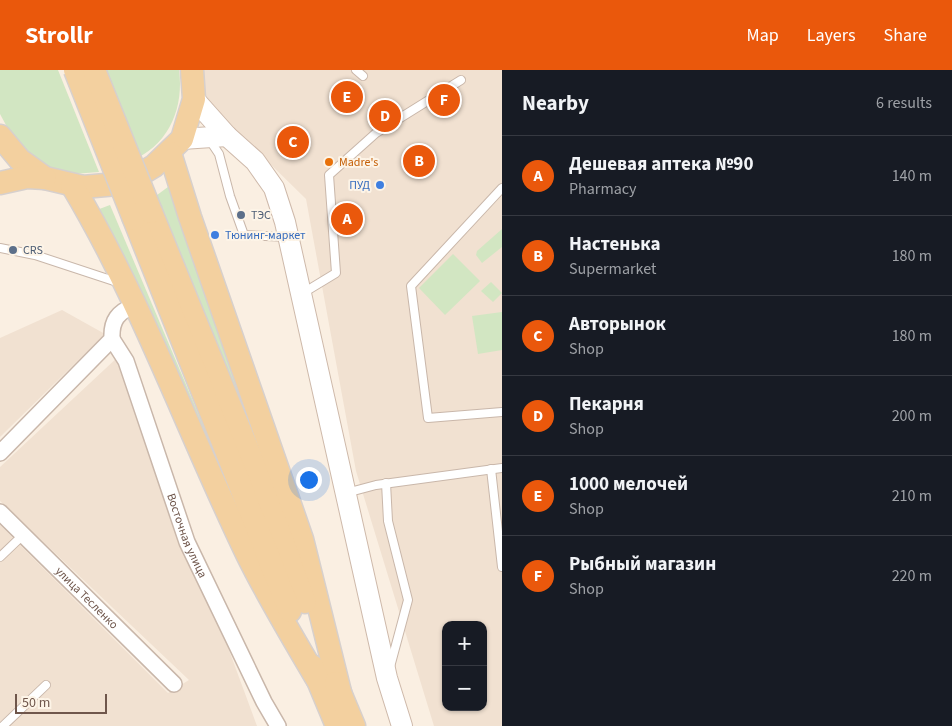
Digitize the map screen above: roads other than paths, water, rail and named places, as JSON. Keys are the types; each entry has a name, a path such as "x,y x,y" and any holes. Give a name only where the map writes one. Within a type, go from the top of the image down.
{"main road":[{"path":"75,70 250,455 354,726"},
{"path":"94,70 143,216 317,680 337,726"},
{"path":"0,183 20,178 45,178 72,185 96,187 129,181 154,166 176,146 194,99 192,70"},
{"path":"0,136 20,160 45,178"},
{"path":"176,146 193,227 302,539 341,696"},
{"path":"72,185 247,554 280,617 317,680"}],"street":[{"path":"194,99 218,137 255,161 274,188 288,237 387,678 402,726"},
{"path":"176,146 218,137"},
{"path":"0,453 112,339 111,328 116,317 129,308"},
{"name":"Восточная улица","path":"112,339 126,361 187,542 264,702 278,726"},
{"name":"улица Тесленко","path":"0,512 174,684"}],"lane":[{"path":"356,70 363,76"},
{"path":"301,295 336,273 330,175 376,133 461,80"},
{"path":"218,137 218,154 244,235 288,237"},
{"path":"502,188 411,286 428,418 502,412"},
{"path":"0,248 35,255 118,282"},
{"path":"345,493 386,484 502,468"},
{"path":"490,469 502,567"},
{"path":"386,484 388,521 408,600 387,678"},
{"path":"0,557 23,535"},
{"path":"3,726 46,685"}],"place":[{"name":"1000 мелочей","path":"347,97"},
{"name":"Рыбный магазин","path":"444,100"},
{"name":"Пекарня","path":"385,116"},
{"name":"Авторынок","path":"293,142"},
{"name":"Настенька","path":"419,161"},
{"name":"Madre's","path":"329,162"},
{"name":"ПУД","path":"380,185"},
{"name":"ТЭС","path":"241,215"},
{"name":"Дешевая аптека №90","path":"347,219"},
{"name":"Тюнинг-маркет","path":"215,235"},
{"name":"CRS","path":"13,250"}]}
